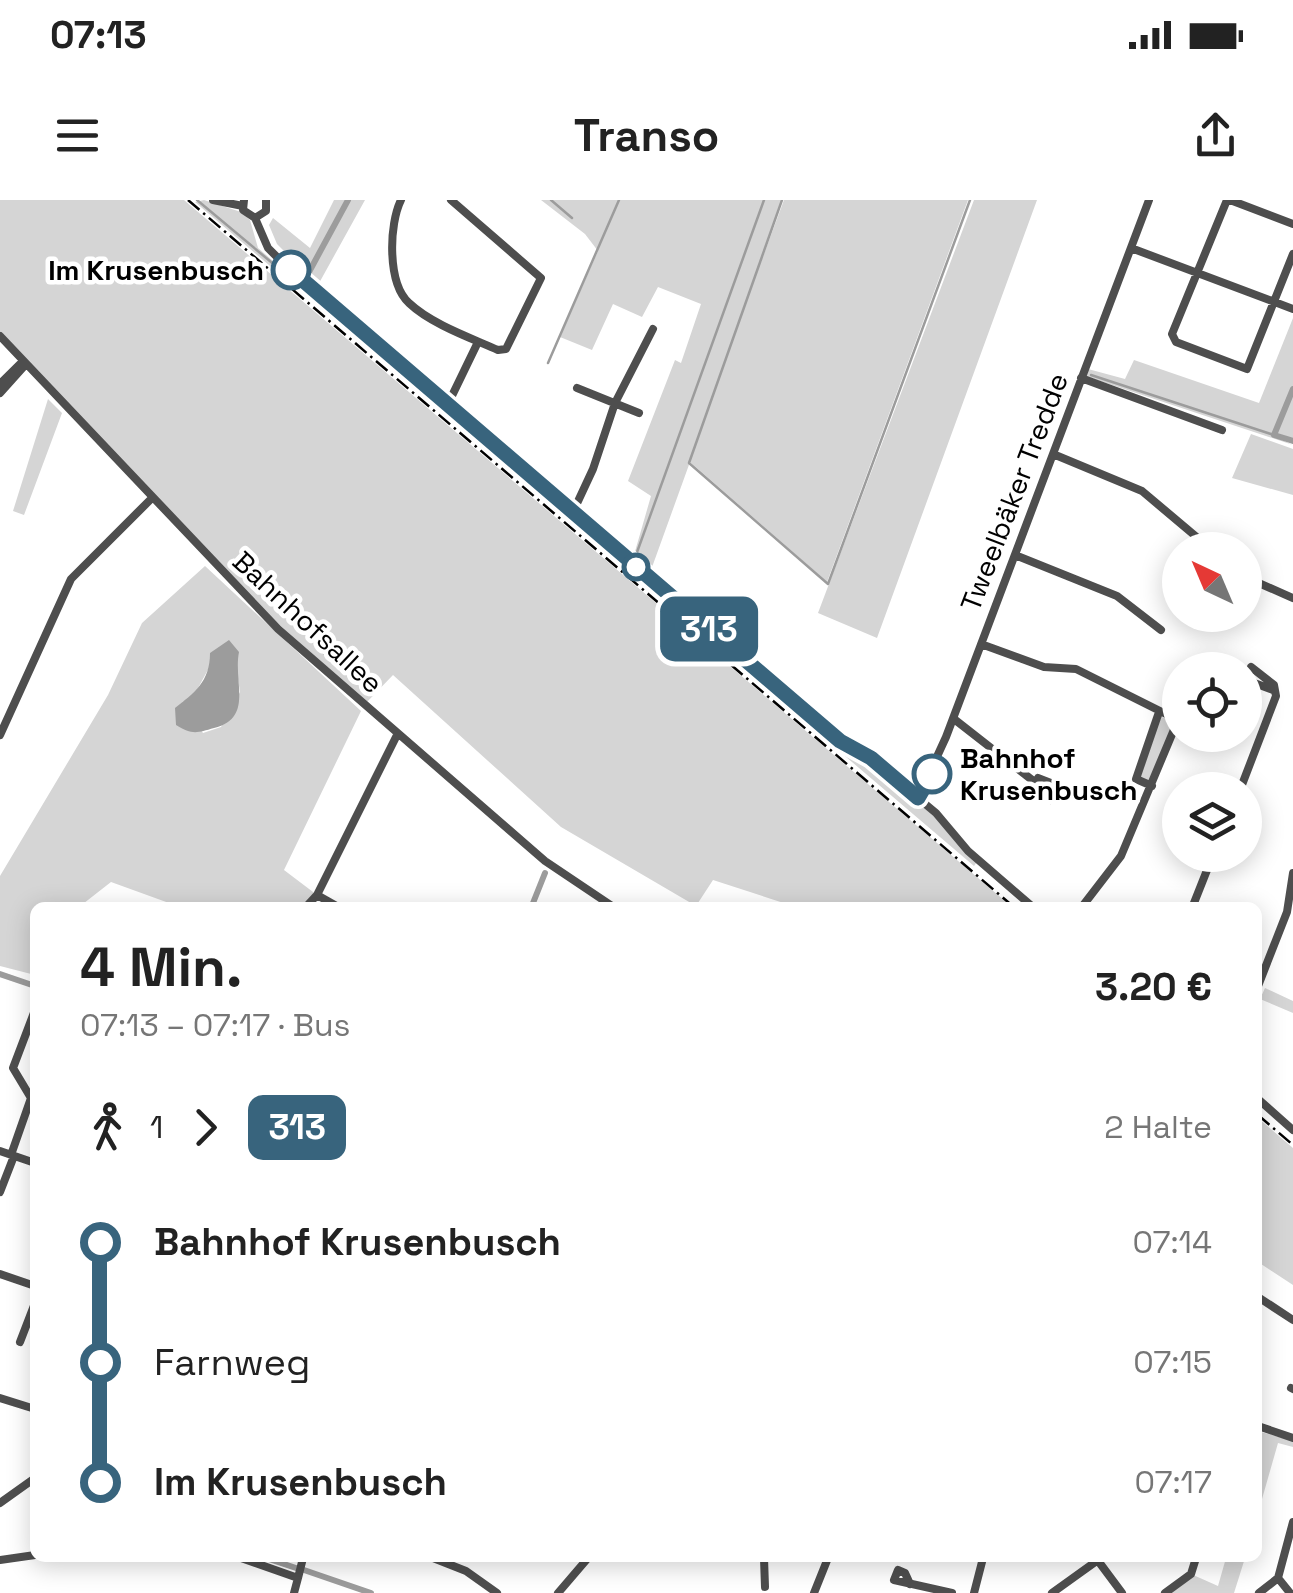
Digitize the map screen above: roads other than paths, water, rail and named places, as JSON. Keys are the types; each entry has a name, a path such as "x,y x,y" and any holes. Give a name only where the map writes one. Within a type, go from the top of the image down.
{"street":[{"path":"213,200 243,203 272,253 828,731 871,758 918,798 968,851 1027,902"},
{"path":"255,218 266,211 266,200"},
{"path":"401,200 391,233 402,295 414,307 478,342 498,350 510,346 541,278 451,200"},
{"name":"Tweelbäker Tredde","path":"918,798 954,718 1149,200"},
{"path":"1293,224 1229,200 1196,273 1174,340 1246,369 1293,254"},
{"path":"1131,248 1293,309"},
{"path":"573,512 594,469 615,403 653,329"},
{"name":"Bahnhofsallee","path":"0,336 151,499 278,628 545,862 606,902"},
{"path":"448,404 478,342"},
{"path":"0,384 26,364"},
{"path":"0,393 26,364"},
{"path":"1082,378 1222,430"},
{"path":"602,398 612,387 621,391"},
{"path":"577,388 639,413"},
{"path":"1053,454 1142,490 1191,532"},
{"path":"0,735 71,579 151,499"},
{"path":"1015,554 1117,596 1161,630"},
{"path":"1262,584 1293,598"},
{"path":"981,644 1044,667 1076,668 1178,720 1121,856 1086,902"},
{"path":"1247,772 1276,696 1272,690"},
{"path":"1152,786 1136,778 1159,712"},
{"path":"954,718 1036,784"},
{"path":"310,902 397,734"},
{"path":"1194,902 1206,872"},
{"path":"1262,976 1291,900 1293,873"},
{"path":"317,895 329,902"},
{"path":"13,1068 30,1035"},
{"path":"0,1063 13,1068 30,1092"},
{"path":"1262,1103 1293,1130"},
{"path":"0,1192 30,1105"},
{"path":"0,1151 30,1162"},
{"path":"0,1274 30,1284"},
{"path":"1262,1299 1293,1320"},
{"path":"20,1342 30,1317"},
{"path":"0,1398 30,1407"},
{"path":"1262,1427 1293,1438"},
{"path":"0,1502 30,1481"},
{"path":"1259,1593 1278,1578 1293,1522"},
{"path":"0,1560 30,1556"},
{"path":"252,1562 298,1578"},
{"path":"294,1593 301,1562"},
{"path":"444,1562 466,1571 496,1593"},
{"path":"558,1593 585,1562"},
{"path":"764,1562 765,1587"},
{"path":"814,1593 826,1562"},
{"path":"974,1593 983,1562"},
{"path":"1052,1593 1093,1562"},
{"path":"1099,1562 1122,1593"},
{"path":"1165,1593 1191,1574 1195,1562"},
{"path":"1278,1578 1290,1593"},
{"path":"910,1584 952,1593"}],"waterway":[{"path":"197,200 302,288"},
{"path":"309,272 348,200"},
{"path":"551,200 572,218"},
{"path":"548,363 619,200"},
{"path":"636,555 764,200"},
{"path":"782,200 689,463 828,584 970,200"},
{"path":"1091,375 1274,435"},
{"path":"1293,389 1274,435 1293,441"},
{"path":"533,902 545,873"},
{"path":"0,974 30,984"},
{"path":"278,1562 296,1568"},
{"path":"304,1570 371,1593"}],"railway":[{"path":"188,200 1008,902"},
{"path":"1262,1118 1293,1145"}],"place":[{"name":"Im Krusenbusch","path":"291,270"},
{"name":"Bahnhof Krusenbusch","path":"932,774"}]}
